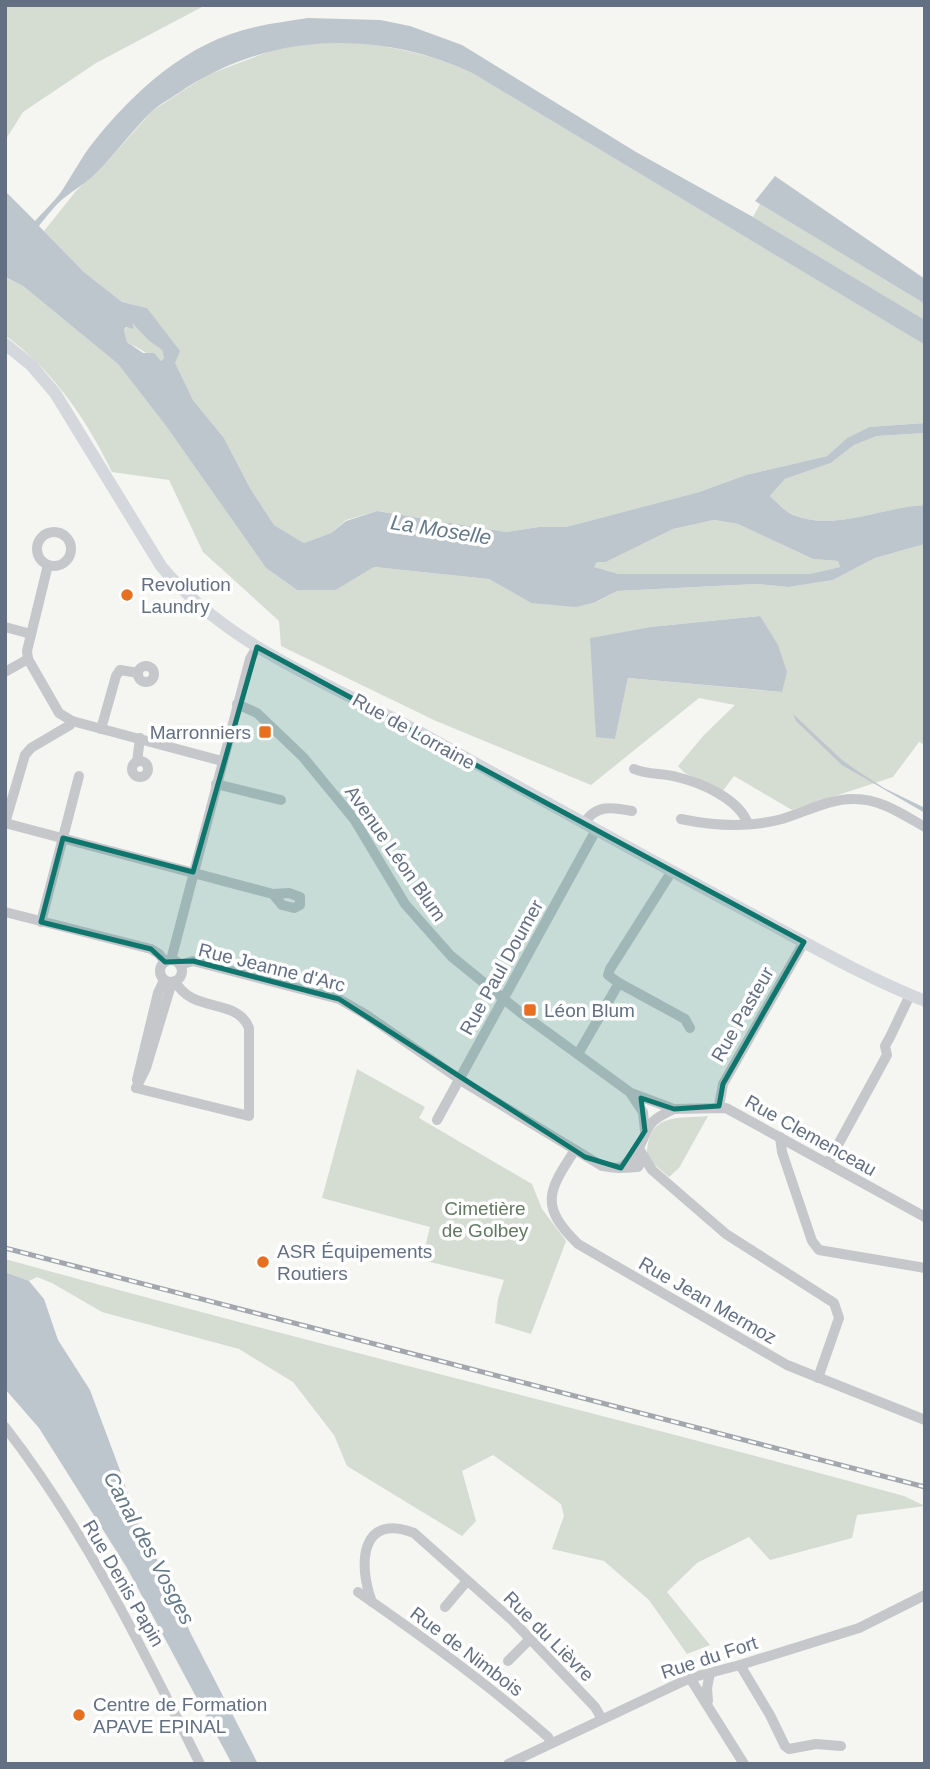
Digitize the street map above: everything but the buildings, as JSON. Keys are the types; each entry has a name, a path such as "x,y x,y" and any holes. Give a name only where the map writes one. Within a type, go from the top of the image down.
{"main road":[{"name":"Rue de Lorraine","path":"5,344 31,365 55,393 139,533 182,591 210,616 257,647 590,827 804,942 925,1001"}],"street":[{"path":"48,565 27,651 28,659 59,713 72,721 222,761"},
{"path":"5,626 31,634"},
{"path":"172,962 181,974 170,981 158,993 139,1065 136,1088 249,1116 250,1028 246,1020 237,1012 186,996 170,981 160,972 172,962 237,704 250,659 257,647"},
{"path":"5,672 28,659"},
{"path":"101,729 116,676 121,670 138,673"},
{"name":"Avenue Léon Blum","path":"237,704 257,713 303,758 354,819 392,883 419,921 451,956 503,999 631,1093 674,1108"},
{"path":"72,721 70,725 31,748 25,755 5,823 273,894"},
{"path":"137,762 139,738"},
{"path":"634,769 646,774 680,777 705,788 733,803 745,816 748,824"},
{"path":"41,922 79,776"},
{"path":"216,784 281,800"},
{"path":"681,819 720,826 748,824 780,820 854,799 883,805 925,827"},
{"path":"590,827 591,814 602,808 632,811"},
{"name":"Rue Paul Doumer","path":"437,1120 503,999 590,827"},
{"path":"672,871 608,975 685,1019 690,1028"},
{"name":"Rue Jeanne d'Arc","path":"5,912 151,949 172,962 193,961 339,999 602,1166 621,1168 638,1157"},
{"name":"Rue Pasteur","path":"719,1107 723,1084 804,942"},
{"path":"578,1054 620,983"},
{"path":"828,1163 887,1055 885,1046 910,995"},
{"name":"Avenue Léon Blum","path":"631,1093 643,1112 645,1131"},
{"path":"654,1102 643,1112 654,1118"},
{"path":"654,1102 654,1118"},
{"name":"Rue Clemenceau","path":"674,1108 719,1107 780,1137 925,1217"},
{"path":"674,1108 654,1118 645,1131 638,1157 726,1234 834,1303 839,1318 818,1378"},
{"path":"780,1137 782,1152 812,1241 819,1250 925,1268"},
{"name":"Rue Jean Mermoz","path":"575,1150 558,1175 551,1196 554,1212 578,1244 787,1365 925,1420"},
{"name":"Rue Denis Papin","path":"5,1427 53,1495 113,1594 200,1764"},
{"name":"Rue du Lièvre","path":"372,1602 363,1562 365,1549 373,1536 386,1528 401,1528 414,1533 530,1639 595,1707 602,1719"},
{"path":"445,1606 467,1581"},
{"name":"Rue de Nimbois","path":"358,1592 432,1644 507,1702 548,1737 551,1743"},
{"name":"Rue du Fort","path":"508,1764 690,1678 859,1628 925,1595"},
{"path":"508,1661 530,1639"},
{"path":"740,1665 785,1746 789,1749 816,1744 841,1746"},
{"path":"708,1705 710,1673"},
{"path":"690,1678 744,1764"}],"highlighted area":[{"path":"257,647 804,942 723,1084 719,1106 674,1109 641,1098 645,1131 621,1168 585,1157 339,999 193,961 165,962 151,949 41,922 63,838 193,872"}],"green space":[{"path":"5,5 250,5 202,7 96,63 23,112 6,139"},
{"path":"347,42 411,52 472,73 925,345 925,423 869,427 847,438 827,456 746,475 699,492 566,527 539,527 506,532 377,511 346,520 331,533 304,543 274,525 250,488 224,438 193,400 147,308 122,302 84,272 44,231 76,191 152,111 207,75 273,50 308,44"},
{"path":"760,204 925,304 925,320 753,217"},
{"path":"6,278 23,286 118,364 166,426 266,568 297,590 336,590 374,567 489,579 531,603 597,602 617,591 756,584 789,587 833,580 875,558 925,544 925,745 919,742 893,777 792,810 734,776 722,792 685,773 678,766 704,735 735,705 699,698 591,785 436,721 281,646 279,621 203,552 169,480 112,472 67,397 38,364 5,335","holes":["760,616 781,692 628,678 615,739 591,638 650,627"]},
{"path":"132,323 162,350 164,358 161,361 127,342 124,330"},
{"path":"925,433 925,505 828,521 796,516 770,496 785,479 831,463 854,445 877,436"},
{"path":"714,520 738,524 813,559 838,561 840,567 809,574 619,574 594,567 597,562 606,562 673,529"},
{"name":"Cimetière de Golbey","path":"357,1069 425,1107 419,1118 532,1184 542,1209 566,1241 531,1334 495,1323 504,1280 422,1260 430,1227 322,1198"},
{"path":"708,1116 679,1168 669,1177 647,1154 653,1131 667,1120"},
{"path":"5,1259 904,1496 925,1506 857,1515 852,1538 770,1560 749,1537 697,1563 667,1592 710,1645 687,1654 649,1600 604,1561 552,1549 564,1516 561,1504 493,1455 462,1471 476,1521 462,1536 347,1466 334,1435 293,1382 239,1349 102,1312 52,1283 37,1277 29,1281 5,1272"}],"water":[{"name":"La Moselle","path":"308,18 380,20 410,26 462,45 636,152 753,217 925,320 925,345 472,73 401,49 364,44 327,43 290,47 254,56 219,70 155,109 97,172 60,201 39,226 84,272 122,302 147,308 180,351 175,363 193,400 224,438 250,488 274,525 304,543 331,533 346,521 377,511 506,532 539,527 566,527 699,492 746,475 827,456 847,438 869,427 925,423 925,433 877,436 854,445 831,463 785,479 770,496 792,515 827,521 925,505 925,544 875,558 833,580 789,587 756,584 617,591 596,602 576,607 531,603 489,579 374,567 336,590 297,590 266,568 166,426 118,364 23,286 5,277 5,191 35,221 60,193 88,149 108,124 164,71 207,44 230,34","holes":["132,323 162,350 164,358 161,361 154,353 143,353 127,342 124,330 126,327 134,329","714,520 738,524 813,559 838,561 840,567 809,574 619,574 594,567 597,562 606,562 673,529"]},
{"path":"775,176 925,279 925,304 755,201"},
{"path":"760,616 778,645 787,672 782,692 628,678 615,739 596,737 590,638 650,627"},
{"path":"793,714 842,760 884,788 925,808 925,813 842,765 796,721"},
{"name":"Canal des Vosges","path":"5,1272 29,1281 44,1299 58,1340 90,1390 136,1519 258,1764 232,1764 127,1568 39,1428 5,1389"}],"railway":[{"path":"5,1248 925,1487"}],"place":[{"name":"Revolution Laundry","path":"127,595"},
{"name":"Marronniers","path":"265,732"},
{"name":"Léon Blum","path":"530,1010"},
{"name":"ASR Équipements Routiers","path":"263,1262"},
{"name":"Centre de Formation APAVE EPINAL","path":"79,1715"}]}
